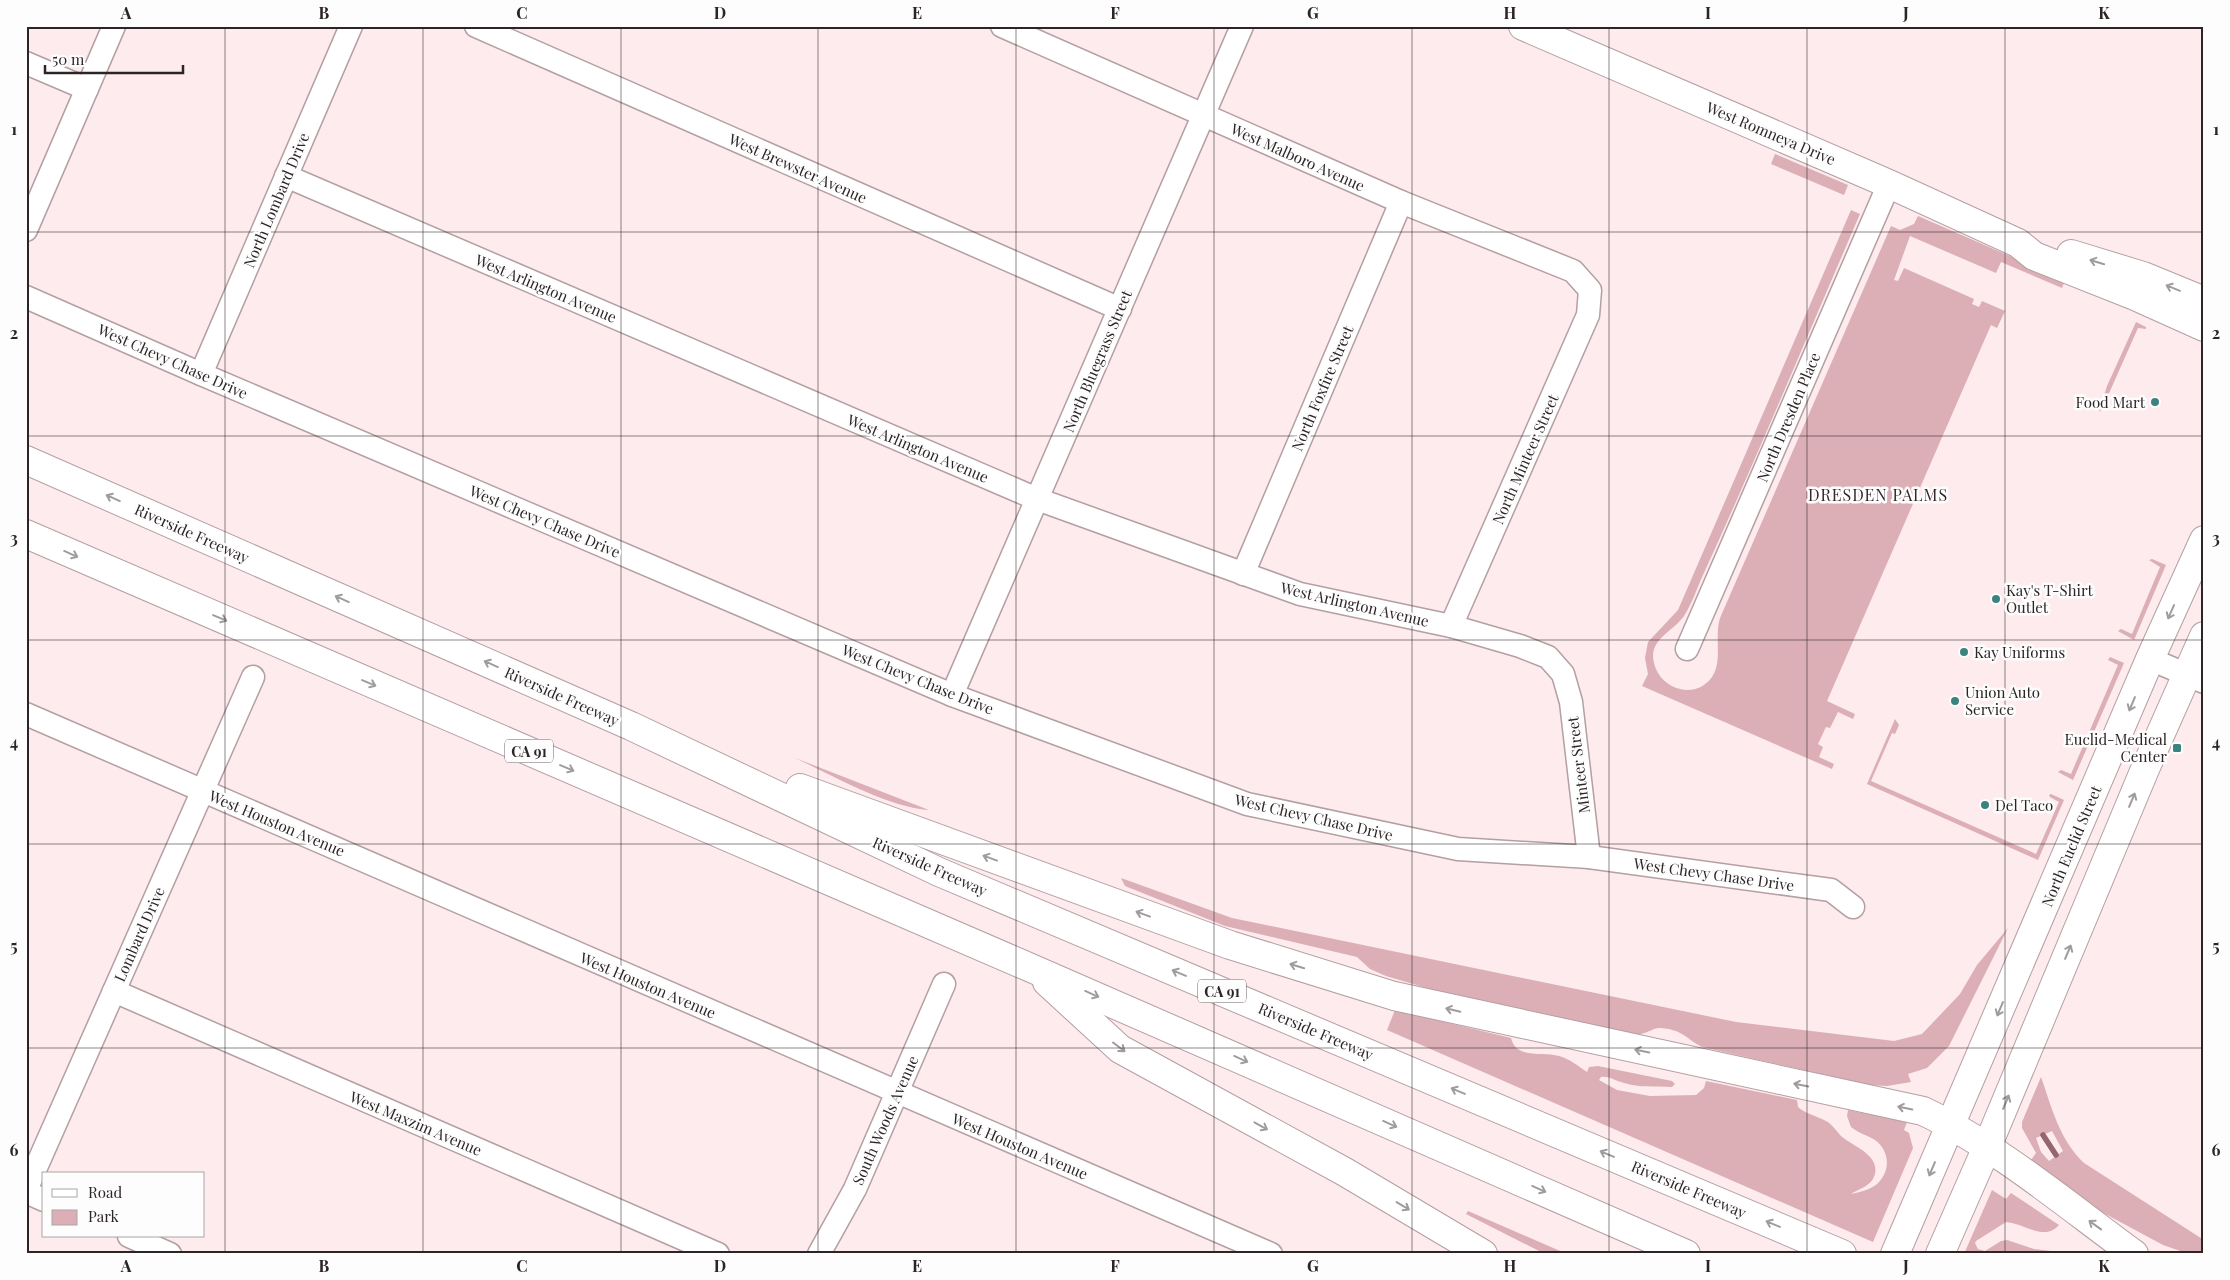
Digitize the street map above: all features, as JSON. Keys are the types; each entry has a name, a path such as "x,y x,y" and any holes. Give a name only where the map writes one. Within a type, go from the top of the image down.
{"main road":[{"name":"West Romneya Drive","path":"1523,26 1562,34 2018,244 2034,256 2135,296 2204,327"},
{"name":"West Romneya Drive","path":"2018,244 2038,245 2093,260 2143,276 2204,301"},
{"name":"Riverside Freeway","path":"26,460 631,726 940,872 1830,1249"},
{"name":"CA 91","path":"26,534 1031,968 1686,1254"},
{"name":"North Euclid Street","path":"1896,1254 2150,659 2204,540"},
{"path":"1940,1254 1987,1147 2145,768 2196,678 2204,636"},
{"path":"631,726 1230,945 1394,996 1923,1111 1951,1124 1987,1147 2134,1254"},
{"path":"1031,968 1120,1049 1345,1172 1483,1254"}],"street":[{"path":"26,230 114,26"},
{"name":"North Lombard Drive","path":"201,374 351,26"},
{"name":"West Brewster Avenue","path":"476,26 1120,309"},
{"name":"West Malboro Avenue","path":"1002,26 1401,202 1573,271 1590,290"},
{"name":"North Bluegrass Street","path":"952,695 1242,26"},
{"path":"26,63 87,89"},
{"name":"West Arlington Avenue","path":"286,176 1037,499 1300,594 1451,626 1520,646 1548,657 1563,674"},
{"name":"North Dresden Place","path":"1687,649 1889,184"},
{"name":"North Foxfire Street","path":"1243,574 1401,202"},
{"name":"North Minteer Street","path":"1451,626 1588,315 1590,290"},
{"name":"West Chevy Chase Drive","path":"26,297 201,374 952,695 1247,804 1458,850 1589,857 1831,890 1853,907"},
{"path":"2150,659 2196,678"},
{"name":"Minteer Street","path":"1563,674 1571,702 1589,857"},
{"name":"Lombard Drive","path":"26,1191 253,677"},
{"name":"West Houston Avenue","path":"26,714 1271,1254"},
{"name":"South Woods Avenue","path":"819,1254 855,1189 944,984"},
{"name":"West Maxzim Avenue","path":"114,991 718,1254"},
{"path":"26,1191 42,1199"},
{"path":"134,1238 170,1254"}],"green space":[{"path":"1775,154 1848,185 1844,195 1771,164"},
{"path":"1851,210 1860,214 1692,601 1684,616 1663,636 1655,648 1653,655 1654,663 1658,672 1663,680 1679,689 1697,689 1712,677 1715,671 1718,656 1718,625 1720,618 1891,226 1900,230 1914,224 1918,216 2065,280 2062,288 2001,262 1996,273 1910,236 1894,280 1898,281 1904,268 1974,299 1972,304 1979,307 1982,301 2005,311 1997,328 1991,325 1827,701 1855,714 1853,719 1838,712 1830,728 1826,727 1818,744 1823,747 1819,757 1834,764 1832,769 1642,686 1648,674 1645,658 1648,642 1678,610"},
{"path":"2136,322 2146,327 2146,329 2138,328 2099,412 2107,386"},
{"path":"2152,559 2166,565 2134,640 2118,631 2121,629 2132,634 2160,567 2149,560"},
{"path":"2110,657 2124,663 2073,780 2058,772 2061,770 2071,774 2118,665 2108,660"},
{"path":"1895,719 1899,725 1895,734 1892,733 1871,781 2036,854 2059,802 2049,795 2051,794 2064,800 2038,860 1867,784"},
{"path":"795,758 929,810 913,808 878,797"},
{"path":"1121,878 1232,918 1736,1022 1894,1041 1922,1034 1960,994 1977,965 2008,928 1949,1046 1927,1068 1908,1074 1911,1082 1887,1086 1870,1085 1702,1047 1673,1030 1657,1028 1642,1034 1632,1034 1450,995 1386,976 1370,969 1357,957 1225,926 1125,886"},
{"path":"1395,1010 1511,1038 1514,1045 1524,1052 1559,1056 1587,1072 1589,1067 1598,1066 1672,1081 1675,1084 1672,1087 1630,1085 1607,1077 1601,1077 1599,1080 1617,1090 1650,1096 1696,1095 1704,1088 1706,1081 1797,1100 1798,1107 1828,1122 1842,1137 1866,1154 1875,1165 1871,1182 1851,1194 1861,1192 1877,1184 1885,1173 1887,1161 1884,1150 1875,1140 1851,1127 1847,1116 1848,1110 1907,1122 1904,1130 1909,1133 1913,1148 1873,1242 1387,1030"},
{"path":"2041,1077 2062,1133 2075,1154 2084,1163 2204,1240 2204,1254 2189,1254 2163,1245 2098,1210 2031,1160 2036,1153 2022,1128 2022,1122","holes":["2052,1131 2063,1151 2049,1161 2041,1152 2036,1138"]},
{"path":"1992,1190 2006,1199 2011,1193 2059,1225 2053,1230 2040,1232 2006,1222 1976,1241 1978,1249 1985,1251 2001,1241 2007,1240 2034,1249 2076,1254 1964,1254"},
{"path":"1468,1211 1567,1254 1545,1254 1466,1214"}],"waterway":[{"path":"2043,1135 2056,1155"}],"place":[{"name":"Food Mart","path":"2155,402"},
{"name":"Kay's T-Shirt Outlet","path":"1996,599"},
{"name":"Kay Uniforms","path":"1964,652"},
{"name":"Union Auto Service","path":"1955,701"},
{"name":"Euclid-Medical Center","path":"2177,748"},
{"name":"Del Taco","path":"1985,805"}],"district":[{"name":"DRESDEN PALMS","path":"1878,494"}]}
